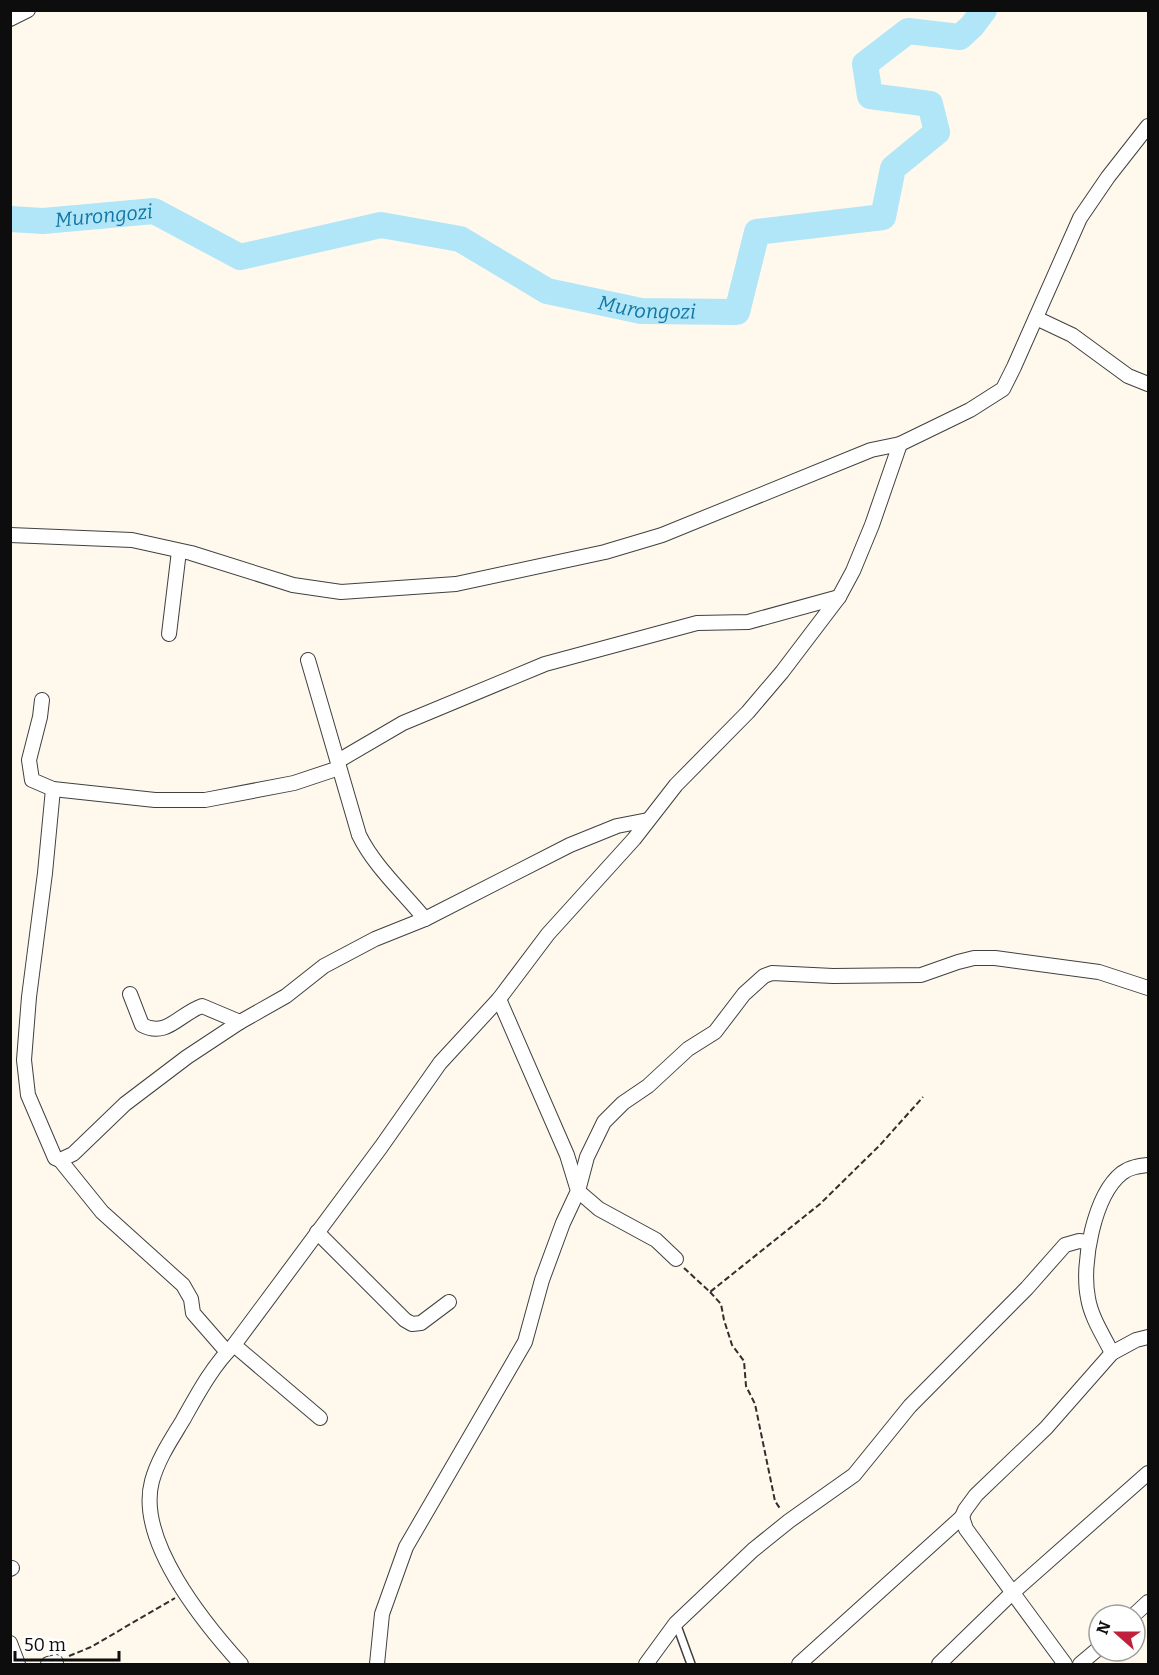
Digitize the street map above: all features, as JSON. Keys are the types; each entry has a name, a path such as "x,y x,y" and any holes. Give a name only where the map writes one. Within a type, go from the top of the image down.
{"street":[{"path":"10,19 28,10"},
{"path":"10,535 132,540 179,551 293,585 341,592 456,584 605,552 662,535 871,450 900,444 970,410 1003,389 1080,218 1108,177 1149,126"},
{"path":"1036,318 1072,335 1128,376 1149,384"},
{"path":"241,1665 185,1593 155,1537 150,1509 151,1484 160,1458 194,1400 230,1348 381,1147 440,1063 499,999 548,934 589,891 676,785 748,712 782,672 839,597 853,571 868,534 900,444"},
{"path":"169,634 179,551"},
{"path":"42,700 29,760 32,780 53,789 155,800 205,800 294,783 338,765 403,723 545,664 697,623 748,622 839,597"},
{"path":"308,660 338,765 364,844 425,919"},
{"path":"53,789 29,997 24,1060 28,1095 55,1158 60,1160 102,1212 183,1285 191,1299 193,1313 230,1348 320,1418"},
{"path":"60,1160 73,1154 125,1104 187,1057 240,1022 286,996 324,966 375,939 425,919 570,845 617,826 648,820"},
{"path":"377,1665 382,1614 406,1547 525,1342 542,1280 563,1223 578,1191 587,1157 604,1122 623,1103 648,1086 688,1049 715,1032 744,994 764,976 772,973 833,976 921,975 974,958 995,957 1099,972 1149,988"},
{"path":"130,994 142,1025 151,1030 163,1029 202,1006 240,1022"},
{"path":"499,999 567,1155 578,1191 599,1209 656,1239 676,1259"},
{"path":"1112,1353 1089,1306 1086,1270 1088,1242 1104,1198 1113,1184 1122,1173 1135,1167 1149,1165"},
{"path":"317,1232 405,1320 412,1324 421,1323 449,1302"},
{"path":"646,1665 676,1623 753,1550 789,1521 854,1475 910,1406 1027,1288 1065,1245 1079,1240 1088,1242"},
{"path":"799,1665 962,1517 964,1510 976,1495 1046,1428 1112,1353 1136,1340 1149,1337"},
{"path":"939,1665 1011,1594 1149,1473"},
{"path":"962,1517 966,1529 1011,1594 1065,1665"},
{"path":"10,1642 18,1665"}],"lane":[{"path":"676,1623 691,1665"}],"path":[{"path":"710,1292 820,1204 880,1145 923,1097"},
{"path":"676,1259 721,1304 732,1345 744,1361 746,1386 755,1404 775,1501 789,1521"},
{"path":"52,1664 91,1647 185,1593"}],"waterway":[{"name":"Murongozi","path":"10,219 43,221 154,211 240,257 381,225 460,239 547,291 641,311 737,312 757,232 883,217 893,168 937,132 930,104 870,96 865,64 908,31 960,37 984,10"}]}
